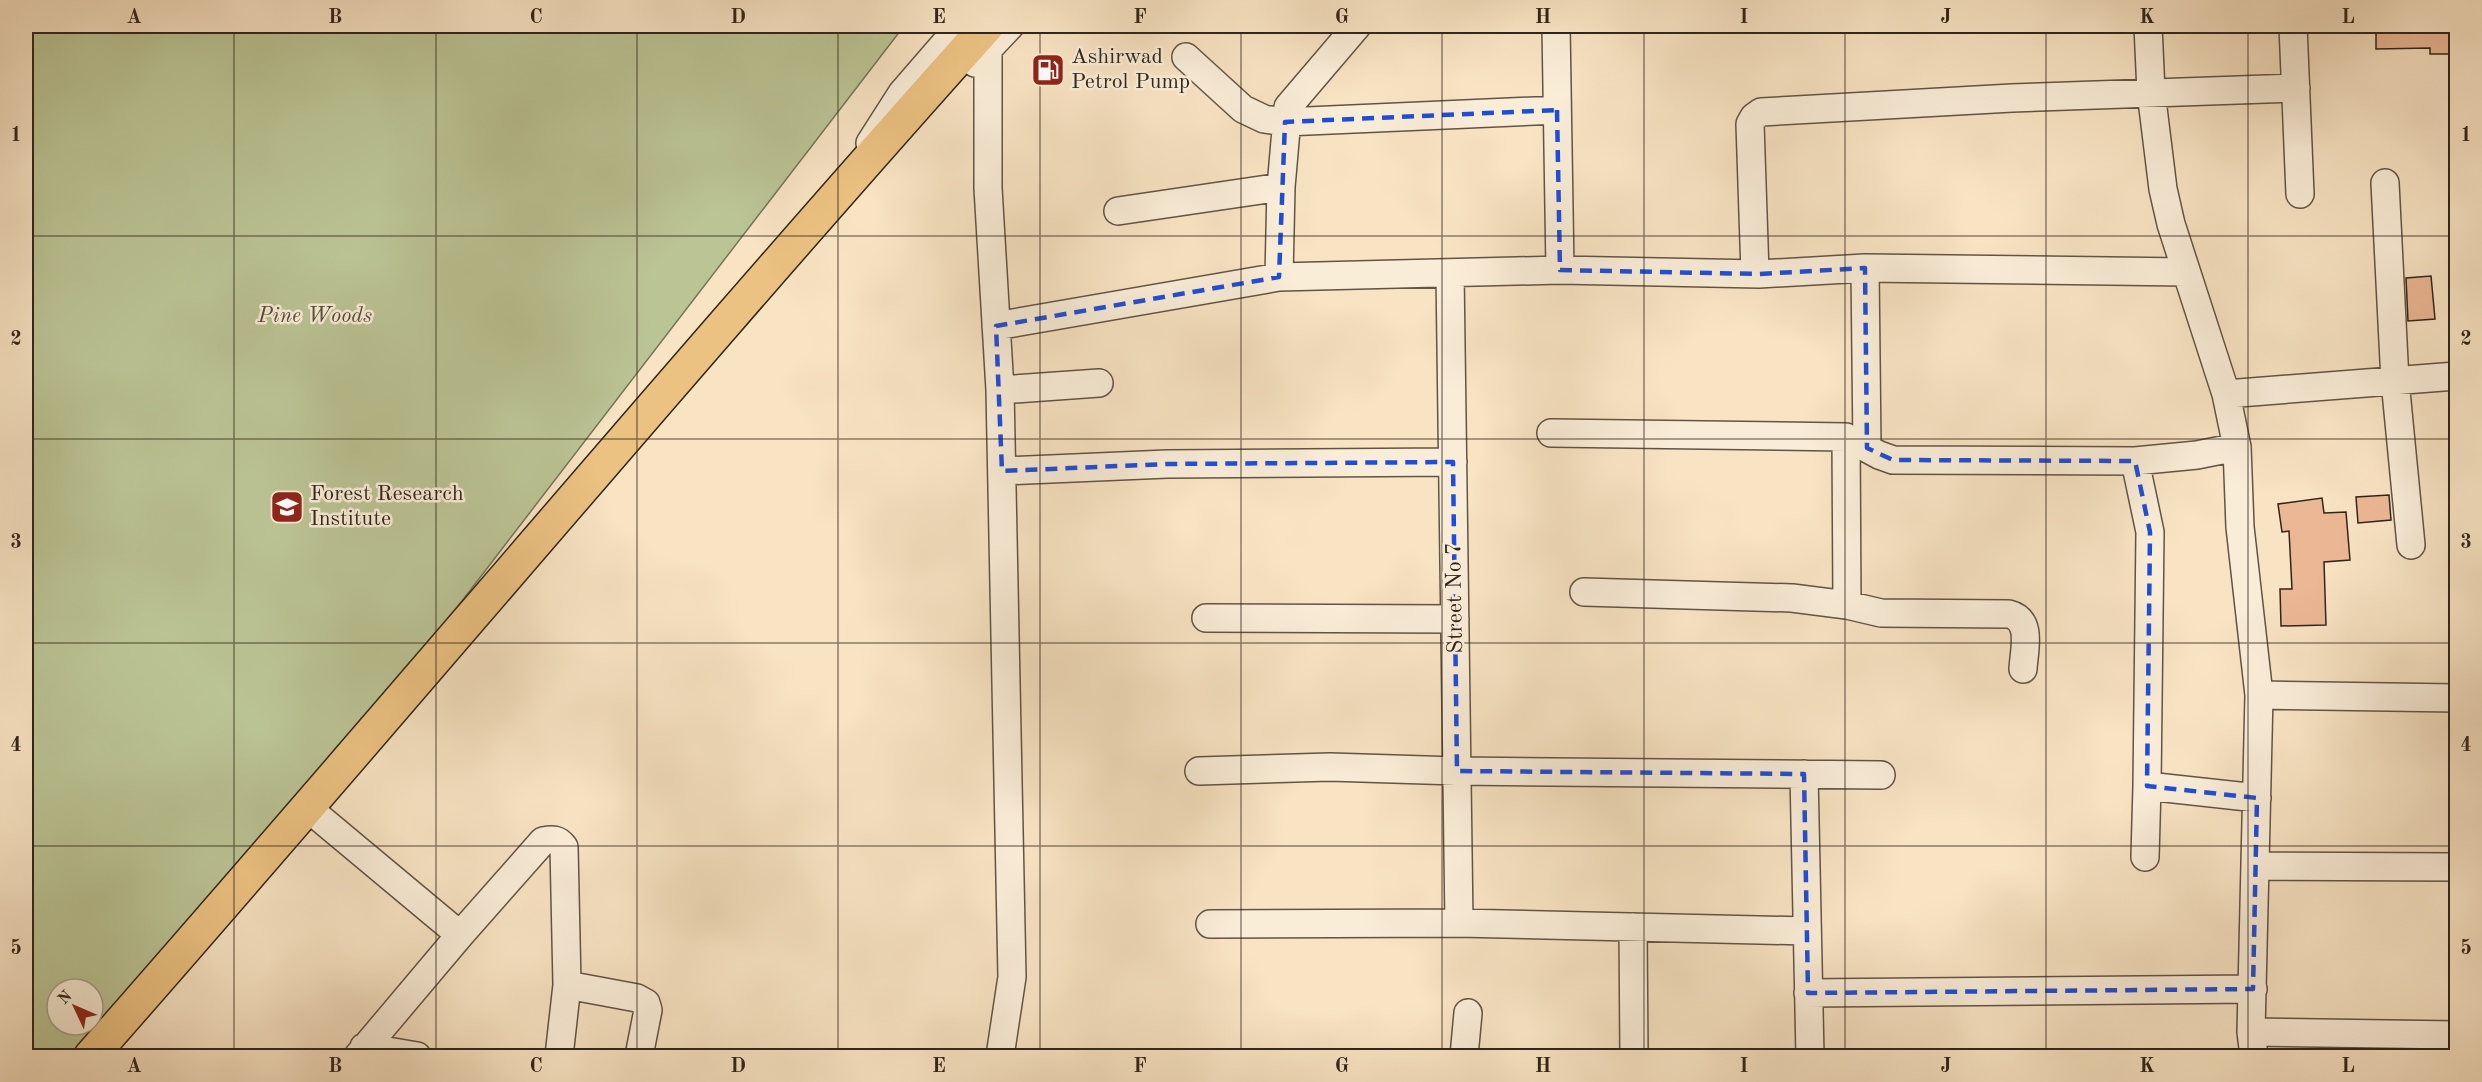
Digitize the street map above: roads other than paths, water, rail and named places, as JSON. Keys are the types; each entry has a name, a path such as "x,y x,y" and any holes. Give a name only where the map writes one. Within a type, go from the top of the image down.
{"main road":[{"path":"91,1056 309,809 860,166 987,37"}],"street":[{"path":"860,166 873,136 902,93 960,26"},
{"path":"1000,1056 1012,977 1000,390 988,188 987,37 1010,26"},
{"path":"1279,277 1281,188 1288,107 1357,26"},
{"path":"1556,26 1560,270"},
{"path":"2148,26 2151,92 2163,189 2186,272 2226,394 2237,447 2240,527 2259,695 2253,1044 2457,1035"},
{"path":"2293,26 2300,194"},
{"path":"1186,57 1242,109 1264,119 1285,122 1557,111"},
{"path":"1755,273 1750,124 1761,112 2151,92 2296,88"},
{"path":"2385,183 2395,381 2411,545"},
{"path":"1118,211 1281,188"},
{"path":"996,326 1279,277 1560,270 1755,273 1865,268 2186,272"},
{"path":"1847,605 1865,268"},
{"name":"Street No 7","path":"1450,273 1459,923"},
{"path":"2226,394 2457,376"},
{"path":"1000,390 1099,383"},
{"path":"1551,433 1856,442 1893,460 2135,461 2197,455 2237,447"},
{"path":"2135,461 2150,532 2145,857"},
{"path":"1002,471 1167,464 1453,462"},
{"path":"1584,592 1792,598 1847,605 1881,613 2009,614 2017,616 2022,621 2025,630 2023,669"},
{"path":"1206,618 1455,619"},
{"path":"2259,695 2457,698"},
{"path":"1198,771 1330,767 1457,771 1881,775"},
{"path":"1804,774 1810,1056"},
{"path":"2147,786 2257,798"},
{"path":"309,809 460,935"},
{"path":"361,1052 543,841 552,839 560,842 564,847 567,984 559,1056"},
{"path":"2255,866 2457,867"},
{"path":"1210,924 1459,923 1807,931"},
{"path":"1633,927 1634,1056"},
{"path":"567,984 637,998 646,1003 648,1010 639,1056"},
{"path":"1808,993 2253,989"},
{"path":"1464,1056 1468,1013"},
{"path":"361,1052 417,1056"}],"place":[{"name":"Ashirwad Petrol Pump","path":"1048,70"},
{"name":"Forest Research Institute","path":"287,507"}],"park label":[{"name":"Pine Woods","path":"315,316"}]}
